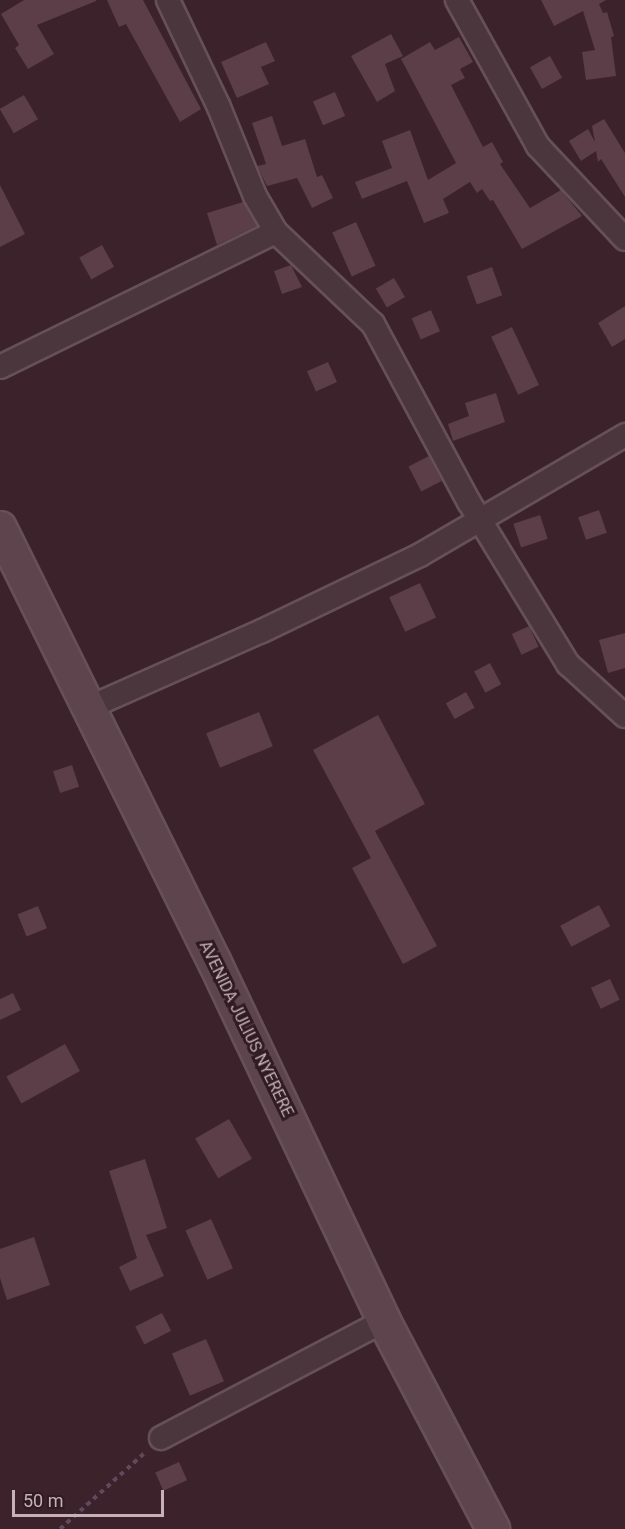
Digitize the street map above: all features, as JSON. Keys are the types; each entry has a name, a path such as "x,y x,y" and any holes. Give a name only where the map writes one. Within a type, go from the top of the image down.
{"street":[{"path":"168,0 218,105 255,196 276,232 374,324 481,522 568,664 625,716"},
{"path":"457,0 538,146 625,239"},
{"path":"0,367 276,232"},
{"path":"88,708 262,631 481,522 625,435"},
{"name":"AVENIDA JULIUS NYERERE","path":"0,528 215,963 384,1321 493,1529"},
{"path":"161,1438 384,1321"}],"path":[{"path":"60,1529 161,1438"}],"building":[{"path":"24,0 96,1 37,25 54,54 28,69 15,48 19,45 1,14"},
{"path":"107,0 143,0 201,109 180,122 126,24 119,27"},
{"path":"541,0 606,0 599,4 603,13 607,12 614,36 611,37 616,76 586,80 582,52 595,50 583,11 554,26"},
{"path":"391,34 403,56 385,64 395,91 377,102 351,56"},
{"path":"459,37 473,62 460,69 465,78 451,85 483,147 492,142 503,162 500,164 530,208 561,190 582,216 522,249 493,200 490,201 482,189 477,193 470,182 443,199 449,213 424,223 407,181 362,199 355,182 392,168 382,141 410,130 428,180 456,163 401,59 430,42 435,50"},
{"path":"266,42 275,61 261,67 269,84 237,98 221,62"},
{"path":"550,56 562,78 542,89 530,67"},
{"path":"335,92 345,116 323,125 313,101"},
{"path":"24,95 38,119 14,133 0,109"},
{"path":"272,116 282,146 305,139 317,177 322,175 333,198 312,208 297,178 267,186 257,166 266,164 252,123"},
{"path":"604,119 625,153 625,197 601,159 598,162 596,151 581,161 569,141 588,129 595,142 592,126"},
{"path":"0,185 25,234 0,247"},
{"path":"243,202 257,226 217,245 207,213"},
{"path":"356,222 376,266 352,276 332,233"},
{"path":"102,245 114,267 91,279 79,258"},
{"path":"291,265 302,287 282,294 274,271"},
{"path":"492,267 502,295 477,304 467,276"},
{"path":"394,278 405,297 387,308 376,288"},
{"path":"625,306 625,339 612,347 598,323"},
{"path":"431,310 440,331 421,339 412,318"},
{"path":"512,327 539,385 518,395 491,337"},
{"path":"328,362 337,382 316,391 307,371"},
{"path":"496,393 505,422 453,441 448,424 469,416 465,403"},
{"path":"429,456 442,481 421,491 409,466"},
{"path":"599,510 607,533 586,540 578,517"},
{"path":"540,515 548,539 521,547 513,524"},
{"path":"420,583 436,617 405,632 389,597"},
{"path":"529,626 539,647 522,655 512,634"},
{"path":"625,633 625,668 608,673 599,640"},
{"path":"490,663 501,684 485,693 474,671"},
{"path":"466,692 475,708 455,719 446,703"},
{"path":"259,712 273,746 220,768 206,733"},
{"path":"378,715 425,804 375,831 437,946 403,964 352,868 371,858 313,750"},
{"path":"72,765 79,787 60,793 53,771"},
{"path":"599,905 610,926 571,947 560,926"},
{"path":"38,906 47,928 27,936 18,914"},
{"path":"610,979 620,1000 601,1009 591,988"},
{"path":"13,993 21,1010 0,1020 0,999"},
{"path":"65,1044 80,1071 21,1104 6,1076"},
{"path":"229,1119 252,1159 218,1178 195,1138"},
{"path":"145,1159 167,1228 146,1235 164,1276 130,1291 119,1267 137,1258 109,1171"},
{"path":"211,1219 233,1268 207,1280 185,1230"},
{"path":"34,1237 50,1285 7,1300 0,1278 0,1249"},
{"path":"162,1313 171,1331 144,1344 135,1327"},
{"path":"206,1339 224,1381 190,1396 172,1353"},
{"path":"179,1462 187,1480 163,1491 155,1473"}]}
